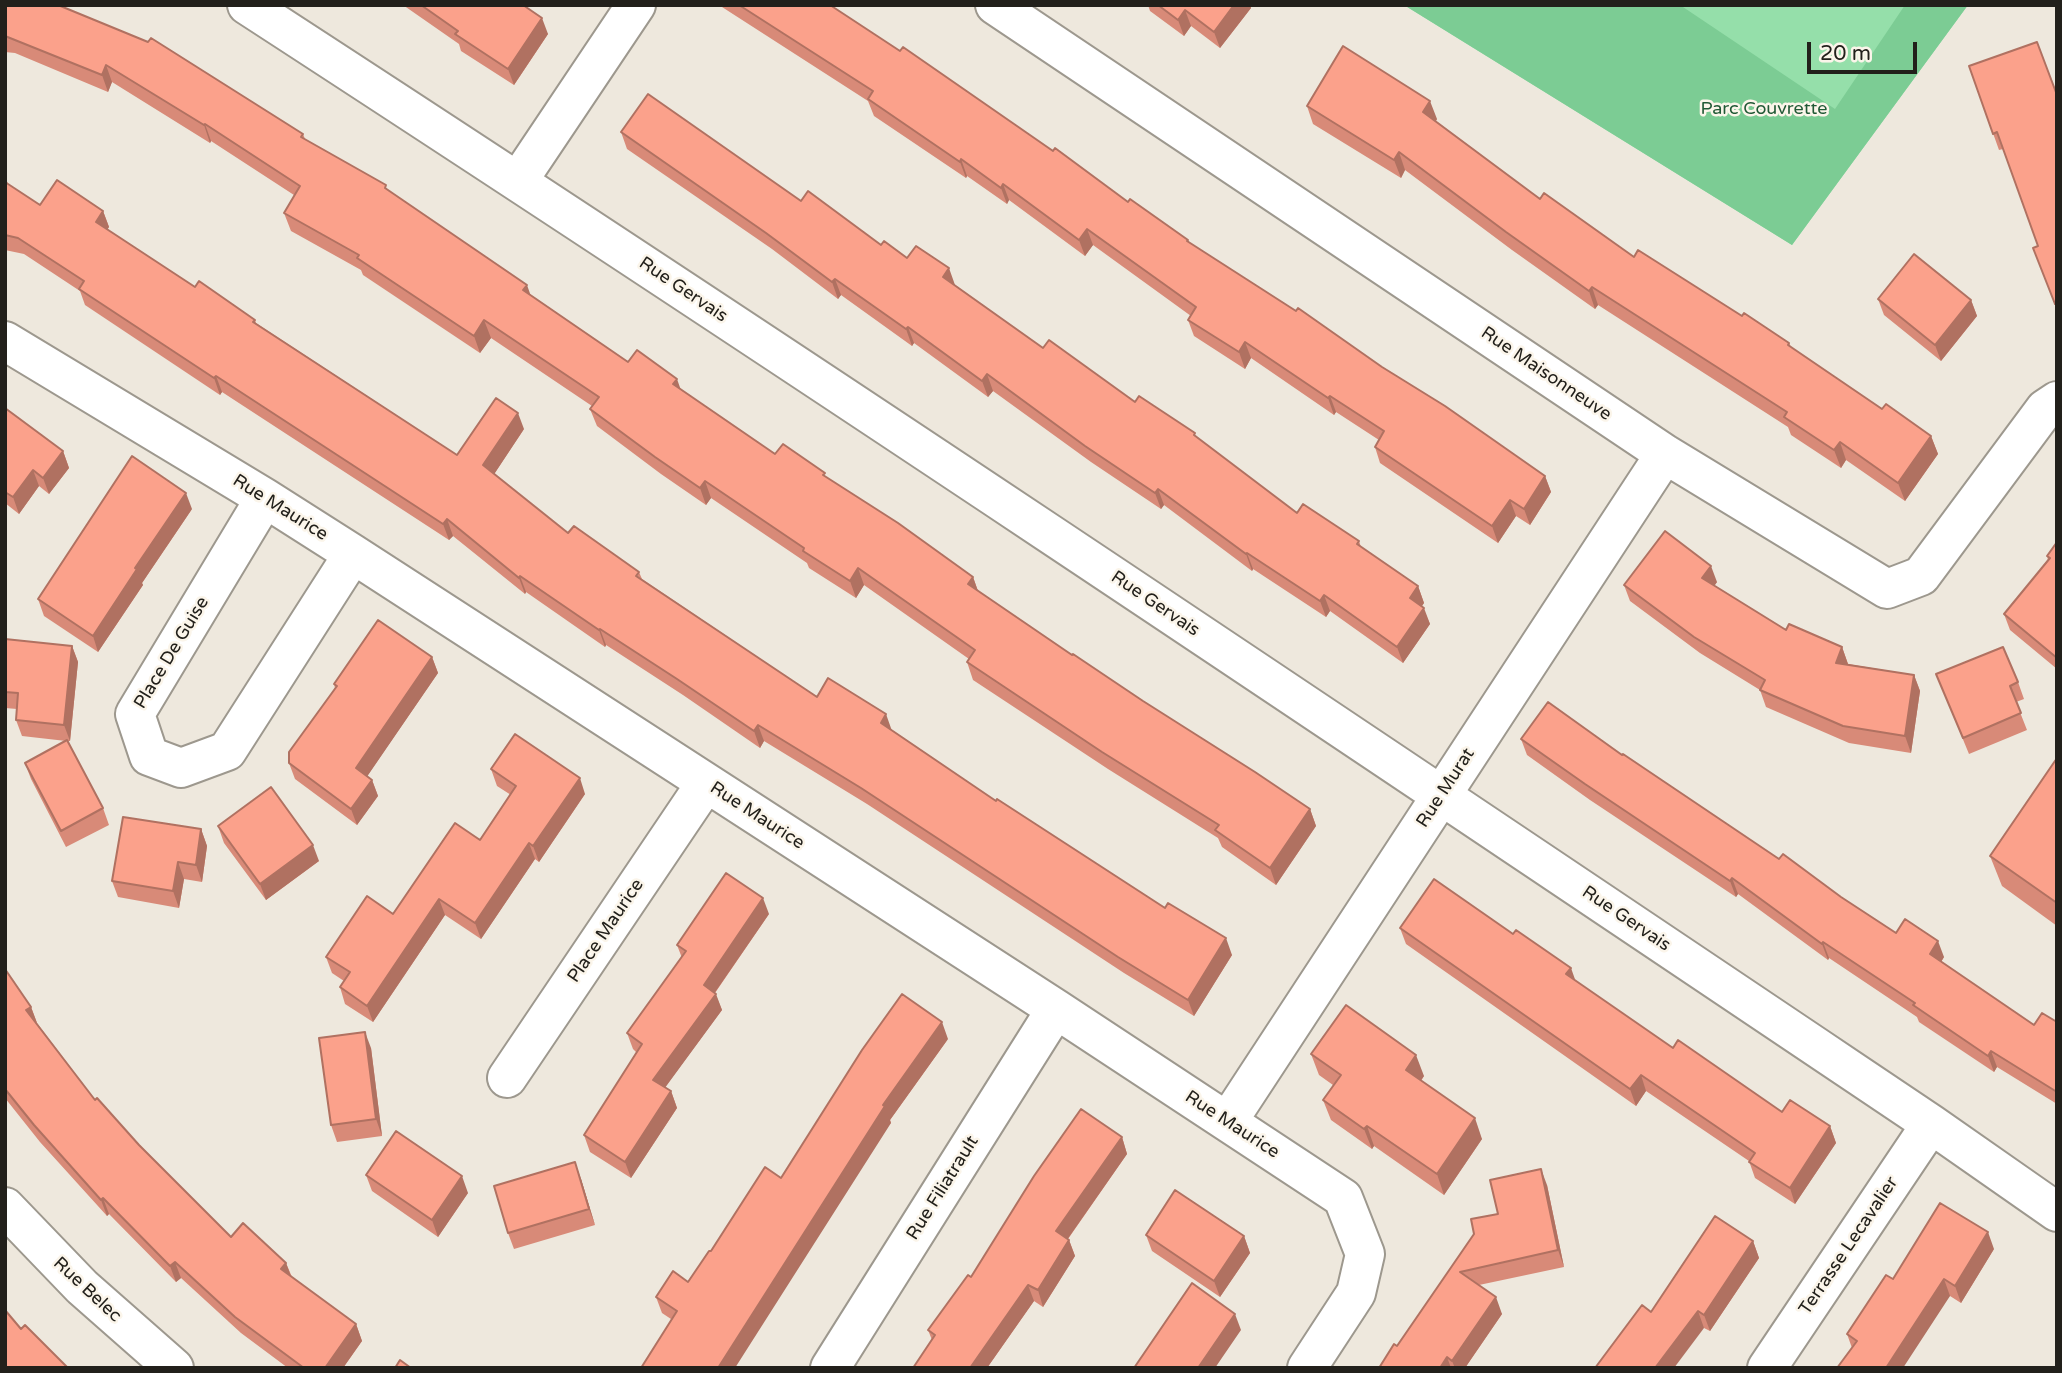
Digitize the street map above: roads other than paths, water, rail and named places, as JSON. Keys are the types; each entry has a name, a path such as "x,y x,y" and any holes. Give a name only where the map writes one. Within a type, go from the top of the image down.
{"street":[{"name":"Rue Gervais","path":"247,5 518,181 1441,795 1931,1124 2057,1212"},
{"path":"518,181 636,5"},
{"name":"Rue Maisonneuve","path":"995,5 1665,454 1887,589 1921,576 2045,409 2057,401"},
{"name":"Rue Maurice","path":"5,341 353,554 1343,1198 1365,1254 1356,1293 1307,1368"},
{"name":"Rue Murat","path":"1228,1121 1665,454"},
{"name":"Place De Guise","path":"265,498 135,714 149,756 181,768 227,751 353,554"},
{"name":"Place Maurice","path":"507,1078 706,783"},
{"name":"Rue Filiatrault","path":"830,1368 1056,1009"},
{"name":"Terrasse Lecavalier","path":"1767,1368 1931,1124"},
{"name":"Rue Belec","path":"5,1208 82,1287 174,1368"}],"park label":[{"name":"Parc Couvrette","path":"1764,109"}]}
